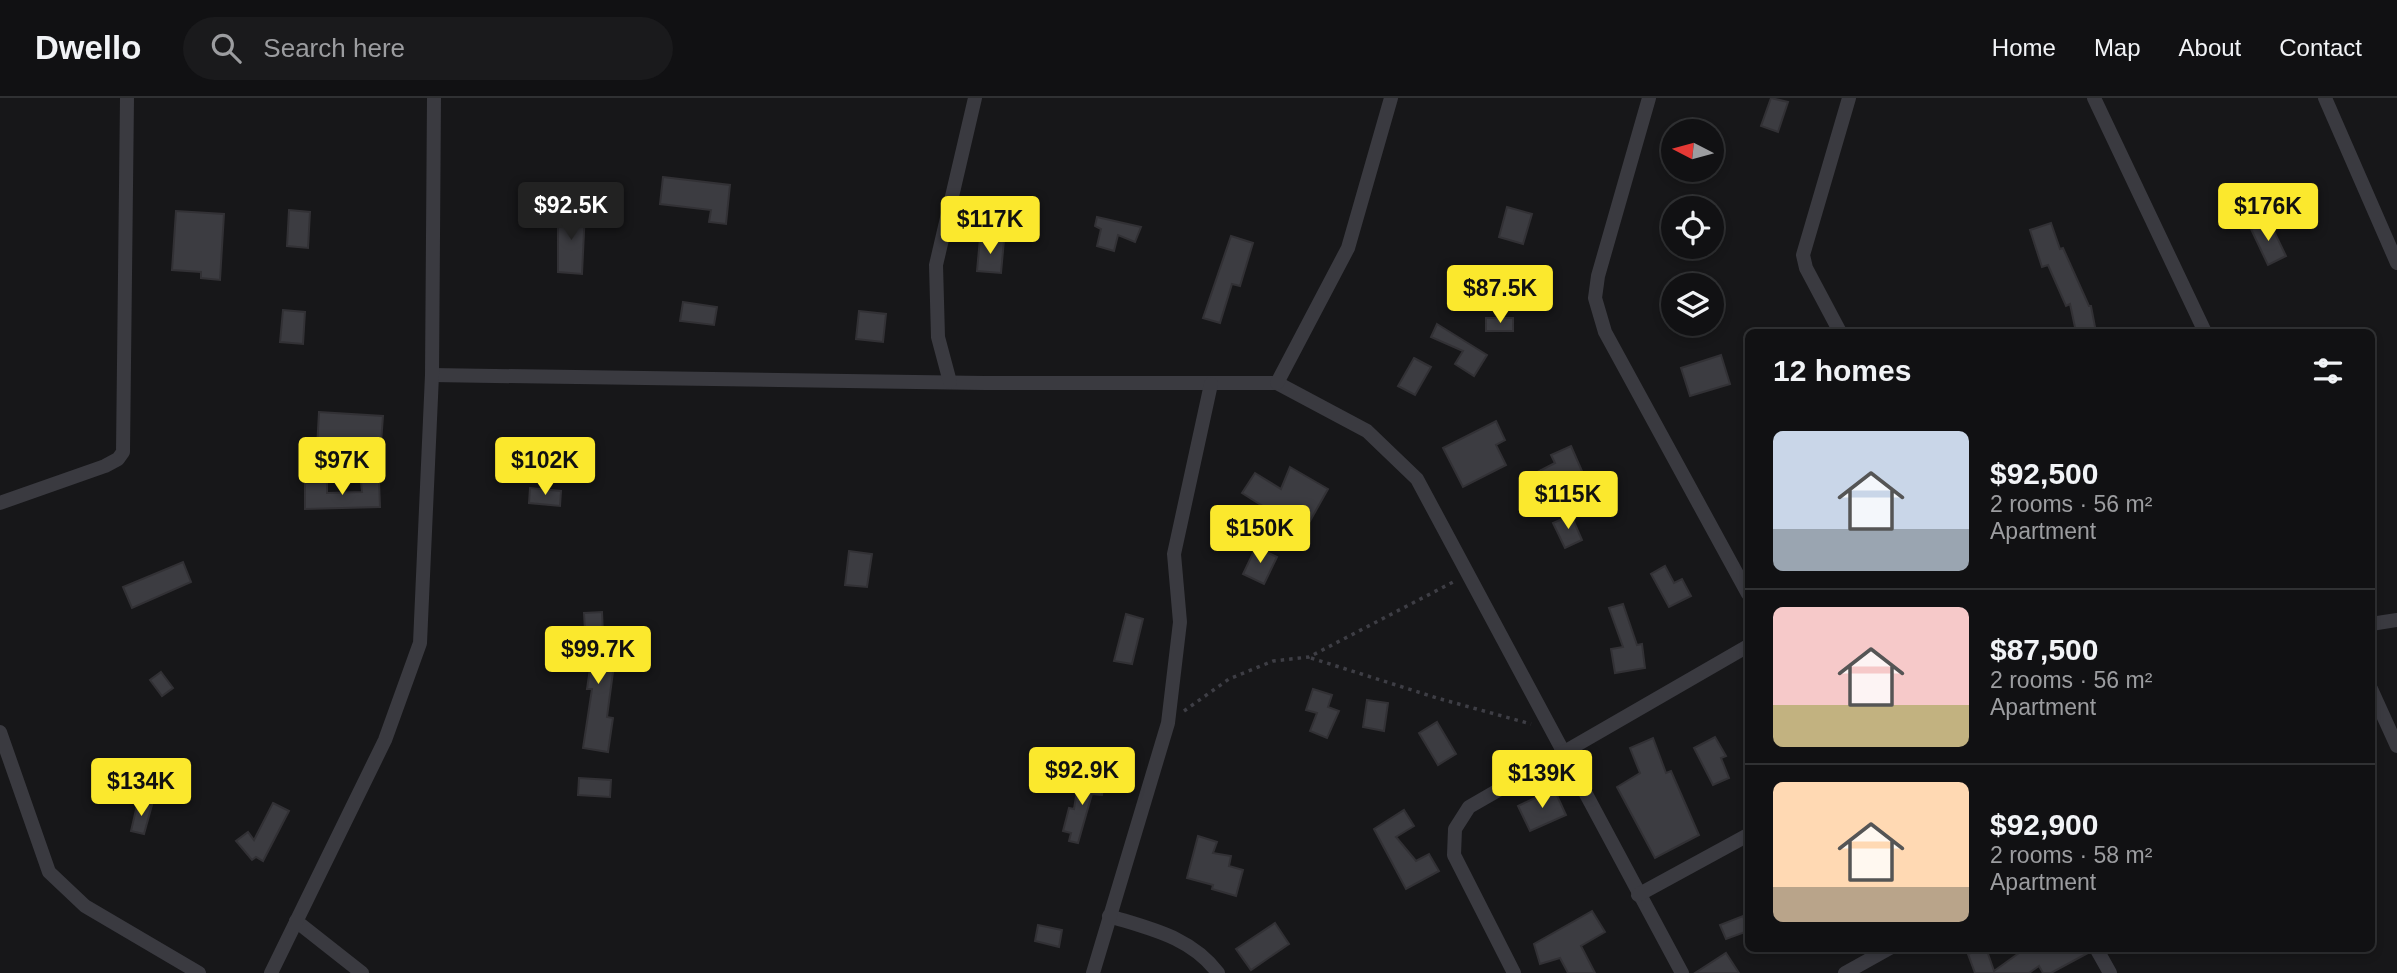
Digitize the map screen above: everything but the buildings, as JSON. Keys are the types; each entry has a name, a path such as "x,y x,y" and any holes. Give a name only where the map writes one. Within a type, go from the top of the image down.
{"street":[{"path":"0,503 105,466 118,459 123,452 127,98"},
{"path":"271,973 385,740 419,643 432,375 434,98"},
{"path":"950,382 938,337 936,265 975,98"},
{"path":"1277,383 1348,248 1391,98"},
{"path":"1648,98 1598,276 1596,306 1605,332 1745,589"},
{"path":"1838,329 1806,268 1803,255 1849,98"},
{"path":"2094,98 2204,329"},
{"path":"2325,98 2397,263"},
{"path":"432,375 1277,383 1367,431 1417,479 1470,573 1638,895 1682,973"},
{"path":"1093,973 1168,723 1180,622 1174,554 1212,384"},
{"path":"2375,623 2397,620"},
{"path":"1514,973 1454,855 1455,830 1469,807 1745,648"},
{"path":"2375,698 2397,746"},
{"path":"0,732 50,872 85,906 199,973"},
{"path":"1638,895 1745,837"},
{"path":"1110,916 1177,938 1196,948 1218,973"},
{"path":"296,921 362,973"},
{"path":"1845,973 1883,952"},
{"path":"2098,952 2110,973"}],"path":[{"path":"1168,723 1229,679 1273,661 1309,657 1470,573"},
{"path":"1309,657 1437,698 1553,730"}]}
